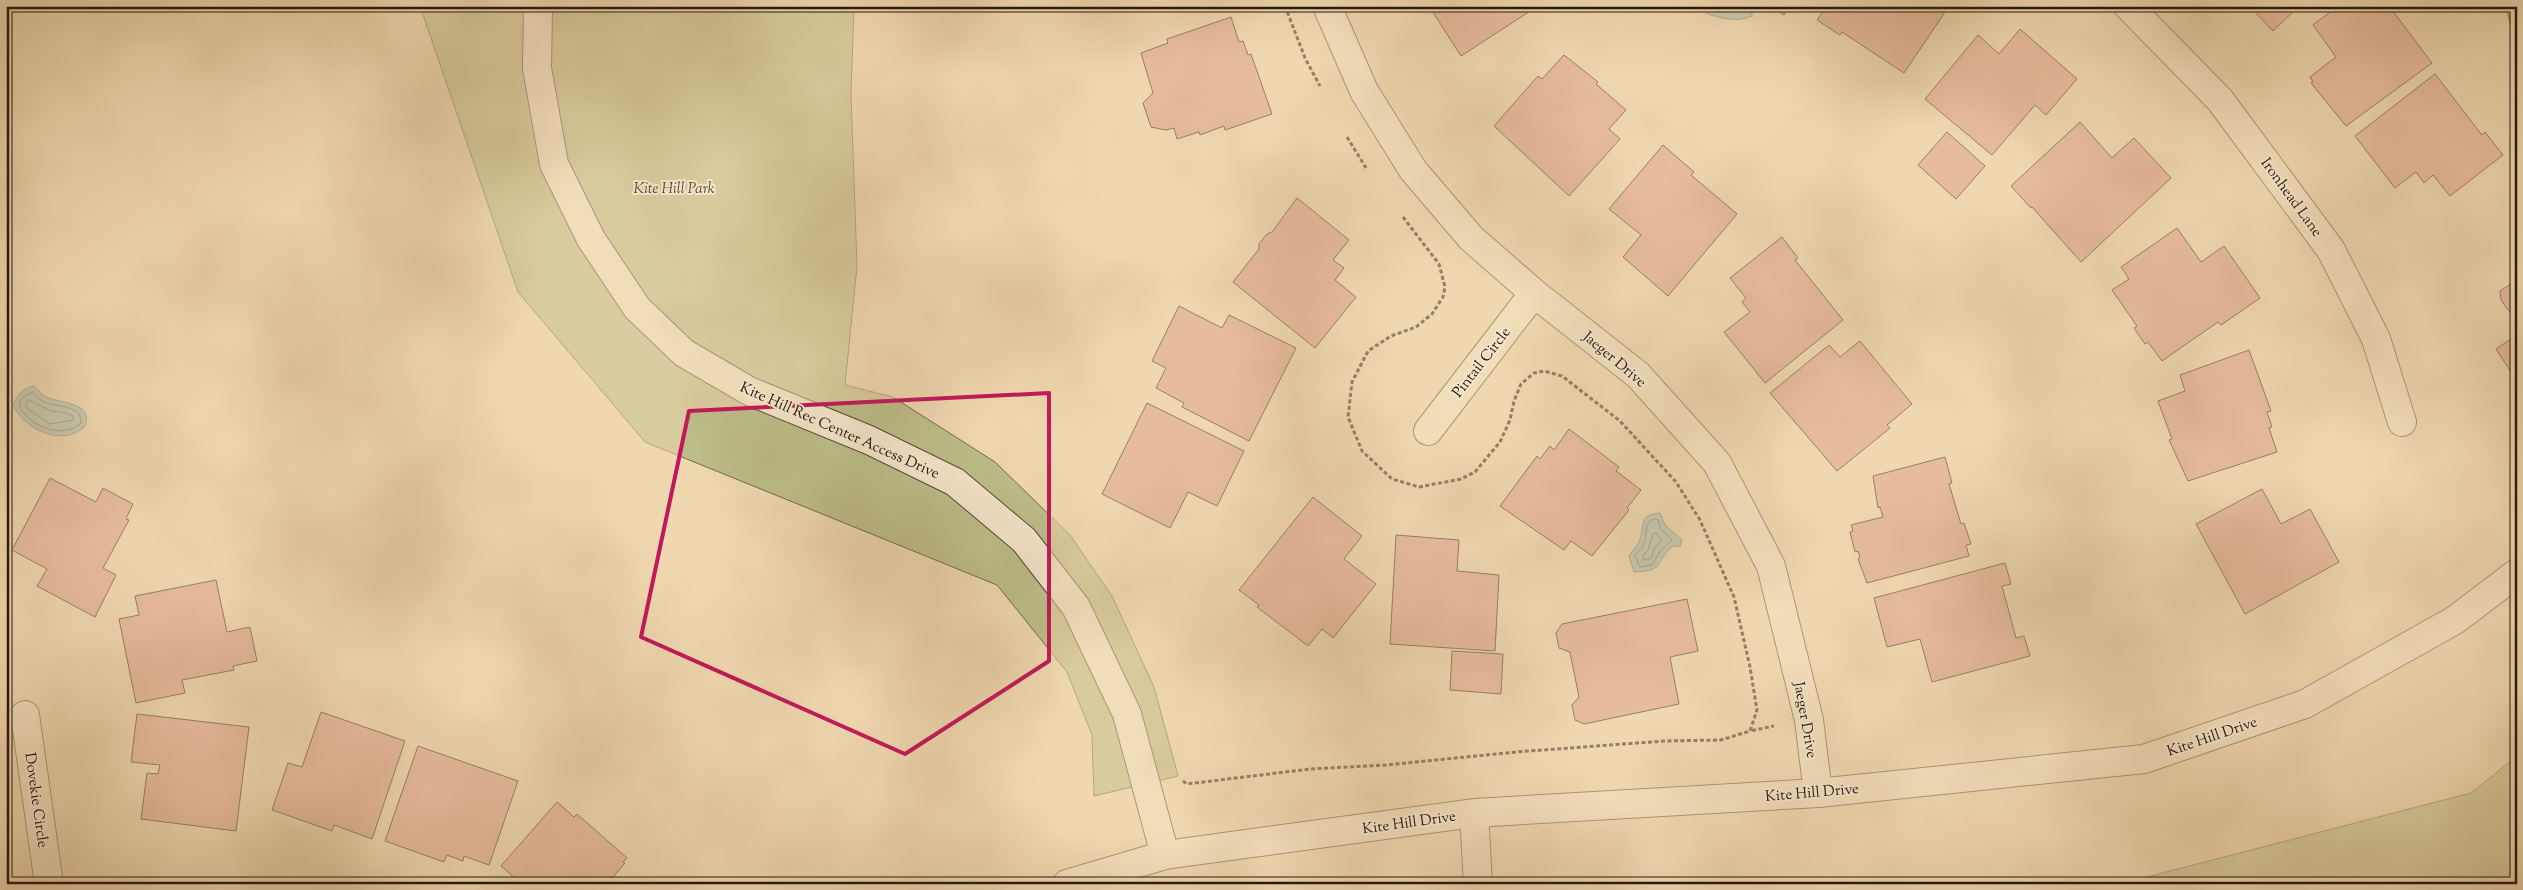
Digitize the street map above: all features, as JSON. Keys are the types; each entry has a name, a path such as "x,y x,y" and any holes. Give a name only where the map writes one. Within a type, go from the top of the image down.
{"street":[{"name":"Kite Hill Rec Center Access Drive","path":"538,6 537,68 554,164 591,239 637,308 684,353 748,391 869,440 955,482 1024,540 1076,607 1127,714 1165,855"},
{"name":"Jaeger Drive","path":"1327,6 1364,91 1413,170 1471,238 1534,293 1638,375 1717,463 1771,566 1809,720 1818,793"},
{"name":"Ironhead Lane","path":"2128,6 2220,100 2330,250 2376,339 2402,422"},
{"name":"Pintail Circle","path":"1428,431 1534,293"},
{"name":"Kite Hill Drive","path":"1067,884 1165,855 1474,813 1818,793 2144,759 2305,704 2455,620 2517,573"},
{"name":"Dovekie Circle","path":"26,715 49,884"},
{"path":"1474,813 1478,884"}],"path":[{"path":"1285,6 1305,58 1322,90"},
{"path":"1343,129 1372,176"},
{"path":"1400,214 1439,264 1445,286 1442,297 1432,314 1416,327 1391,336 1368,351 1356,374 1352,382 1348,418 1362,451 1392,479 1419,487 1461,479 1475,472 1500,442 1510,420 1520,384 1534,373 1544,371 1562,376 1620,421 1676,482 1700,520 1734,597 1750,667 1757,710 1750,731"},
{"path":"1145,780 1172,772 1187,784 1310,769 1386,765 1516,752 1664,741 1721,740 1750,731 1809,720"}],"highlighted area":[{"path":"1049,393 1049,661 905,754 641,637 689,411"}],"green space":[{"name":"Kite Hill Park","path":"420,6 854,6 851,94 857,266 845,385 893,397 995,462 1070,535 1112,596 1154,687 1178,776 1094,796 1092,735 1067,672 997,585 645,442 518,292"},
{"path":"2517,756 2517,884 2120,884 2471,793"}],"water":[{"path":"1704,6 1752,6 1752,16 1736,19 1719,17 1708,14"},
{"path":"34,386 46,397 80,408 85,412 85,426 66,436 56,436 45,433 26,422 13,405 21,392"},
{"path":"1660,513 1665,525 1682,540 1680,547 1673,546 1655,568 1634,572 1629,556 1637,546 1645,518"}],"building":[{"path":"1429,6 1538,6 1461,56"},
{"path":"1769,6 1791,6 1784,15"},
{"path":"1827,6 1949,6 1904,73 1842,32 1840,35 1817,20"},
{"path":"2249,6 2299,6 2273,31"},
{"path":"2338,6 2389,6 2432,63 2346,126 2311,83 2313,82 2310,77 2336,57 2313,25"},
{"path":"2505,6 2517,6 2517,43"},
{"path":"1231,17 1239,42 1243,41 1248,55 1251,54 1272,114 1225,130 1224,126 1200,135 1199,132 1177,139 1174,128 1166,130 1151,127 1143,103 1153,93 1141,53 1168,43 1167,39"},
{"path":"2020,29 2077,79 2046,115 2035,105 1992,155 1925,99 1978,35 1999,54"},
{"path":"1564,55 1598,82 1596,84 1626,110 1609,129 1620,139 1569,196 1494,126 1538,76 1542,79"},
{"path":"2435,74 2482,135 2485,132 2503,155 2450,196 2433,175 2424,183 2416,172 2395,188 2355,136"},
{"path":"2080,122 2112,158 2134,138 2171,178 2081,262 2011,186"},
{"path":"1947,132 1985,166 1956,199 1918,165"},
{"path":"1663,145 1694,172 1691,175 1737,214 1668,296 1623,257 1641,235 1609,209"},
{"path":"1297,198 1349,240 1333,260 1344,268 1335,280 1356,297 1315,348 1233,282 1259,249 1259,244 1267,234 1272,232"},
{"path":"2177,228 2201,262 2224,246 2260,298 2221,325 2218,322 2162,361 2148,342 2145,344 2134,328 2137,326 2112,290 2129,279 2121,267"},
{"path":"1782,237 1798,258 1795,260 1843,320 1765,383 1724,332 1750,312 1742,302 1746,298 1730,278"},
{"path":"2517,280 2517,316 2508,310 2501,300 2500,291"},
{"path":"1179,306 1222,328 1229,315 1296,348 1249,441 1182,407 1184,403 1156,388 1166,368 1152,361"},
{"path":"2517,335 2517,381 2496,349"},
{"path":"1860,341 1912,404 1887,425 1890,428 1837,471 1770,393 1829,345 1840,357"},
{"path":"2249,350 2271,411 2267,412 2272,427 2269,428 2277,452 2188,481 2169,440 2172,439 2158,401 2185,391 2180,375"},
{"path":"1147,403 1244,451 1217,506 1188,492 1170,528 1102,494"},
{"path":"1569,429 1619,467 1616,471 1641,490 1627,508 1629,510 1592,556 1571,541 1564,550 1500,506 1537,456 1540,459 1550,446 1554,450"},
{"path":"1945,457 1952,483 1949,484 1961,524 1964,523 1971,544 1966,545 1969,556 1867,583 1858,559 1860,558 1858,551 1855,552 1850,532 1853,531 1851,525 1883,517 1880,507 1878,508 1873,476"},
{"path":"50,478 96,502 103,488 133,504 126,519 129,520 103,568 116,575 95,617 37,586 47,569 12,550"},
{"path":"2262,489 2281,524 2310,509 2339,562 2245,614 2196,524"},
{"path":"1313,497 1362,536 1344,559 1376,584 1333,638 1322,629 1308,646 1257,607 1259,605 1239,590"},
{"path":"1396,535 1459,540 1457,571 1499,575 1495,651 1390,644"},
{"path":"2005,563 2011,584 2002,586 2016,638 2024,636 2030,656 1932,682 1920,639 1887,647 1874,598"},
{"path":"216,580 227,632 250,627 257,661 233,666 234,670 182,680 185,693 136,703 119,619 139,615 135,596"},
{"path":"1687,599 1698,651 1670,657 1679,704 1584,724 1575,720 1572,705 1579,697 1570,652 1559,648 1556,633 1562,624"},
{"path":"1452,651 1503,654 1501,694 1450,690"},
{"path":"321,712 405,741 372,839 334,825 332,831 272,810 288,763 302,767"},
{"path":"137,714 249,727 236,831 141,819 147,773 158,774 160,765 131,762"},
{"path":"418,746 518,781 489,865 464,856 463,861 447,855 444,862 385,841"},
{"path":"557,802 574,817 577,814 627,858 607,884 512,884 516,879 501,866"}]}
